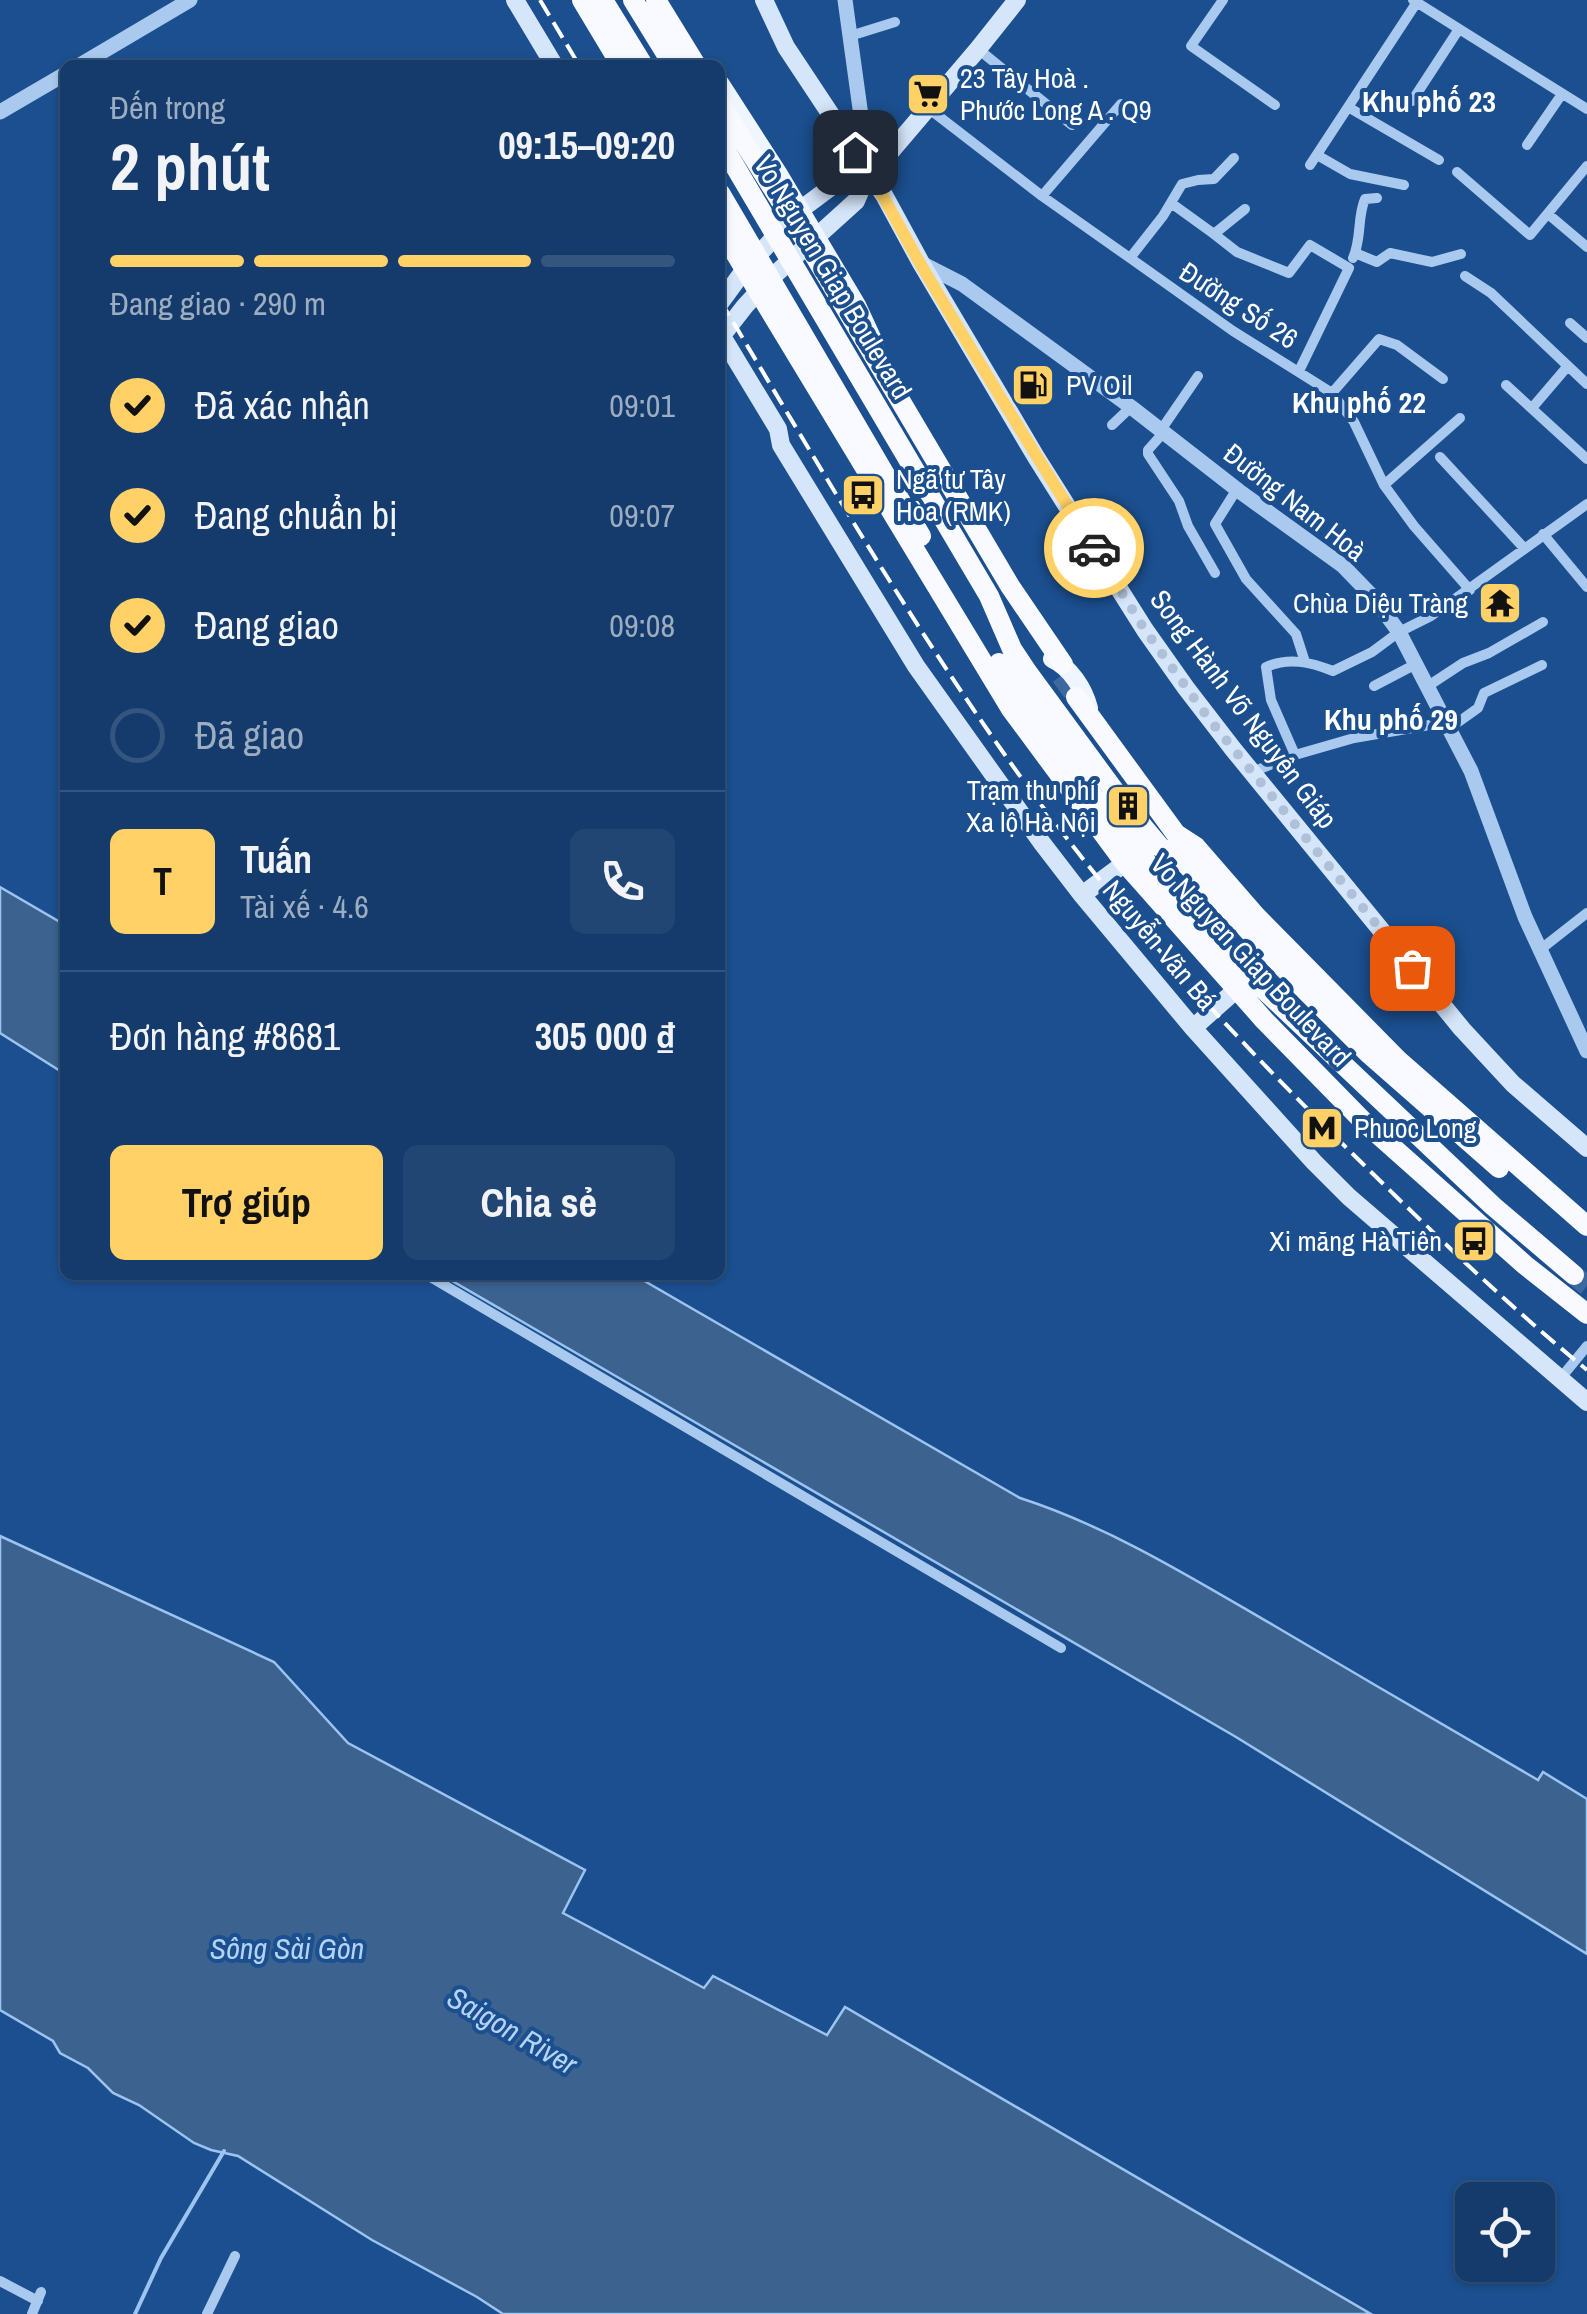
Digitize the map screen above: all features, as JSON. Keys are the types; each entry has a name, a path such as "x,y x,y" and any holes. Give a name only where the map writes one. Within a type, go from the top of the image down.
{"highway":[{"path":"582,0 618,60"},
{"path":"603,0 639,60"},
{"path":"633,0 688,60"},
{"path":"656,0 689,60"},
{"name":"Vo Nguyen Giap Boulevard","path":"728,135 738,170 762,212 789,221"},
{"name":"Vo Nguyen Giap Boulevard","path":"728,135 789,221 811,240 882,369 1057,666"},
{"name":"Vo Nguyen Giap Boulevard","path":"725,203 764,285 1010,708 1124,863 1178,924 1574,1275"},
{"name":"Vo Nguyen Giap Boulevard","path":"789,221 790,259 989,596 1012,649 1119,797"},
{"name":"Vo Nguyen Giap Boulevard","path":"725,233 752,262"},
{"name":"Vo Nguyen Giap Boulevard","path":"764,285 1009,680 1094,797 1244,984 1264,1020 1363,1121 1526,1266 1587,1314"},
{"path":"989,596 1006,608 1057,666"},
{"name":"Vo Nguyen Giap Boulevard","path":"1076,697 1176,834 1196,847 1256,916 1398,1060 1587,1226"},
{"name":"Vo Nguyen Giap Boulevard","path":"1134,816 1160,847 1182,861 1368,1052 1587,1242"},
{"path":"1176,834 1182,861"},
{"path":"1178,924 1204,934"},
{"path":"1493,1206 1526,1266"}],"main road":[{"path":"515,0 551,60"},
{"name":"Song Hành Võ Nguyên Giáp","path":"764,0 786,47 869,172 1018,428 1186,688 1462,1029 1513,1084 1587,1148"},
{"path":"725,334 764,285 856,200 869,172 978,50 1013,2"},
{"name":"Vo Nguyen Giap Boulevard","path":"725,93 789,221"},
{"path":"725,297 789,221 843,178 869,172"},
{"name":"Nguyễn Văn Bá","path":"725,350 768,435 782,445 926,681 1082,895 1302,1150 1337,1185 1587,1402"},
{"name":"Vo Nguyen Giap Boulevard","path":"1057,666 1086,696 1091,718"},
{"path":"1082,895 1124,863"},
{"path":"1193,1028 1244,984"}],"street":[{"path":"88,60 190,0"},
{"path":"845,0 862,122 855,152"},
{"path":"1222,0 1191,46 1275,105"},
{"path":"1404,185 1350,174 1314,160 1415,1 1587,109"},
{"path":"850,36 896,22"},
{"path":"1412,101 1459,30"},
{"path":"978,50 1072,124"},
{"path":"0,112 60,77"},
{"path":"1527,145 1562,94"},
{"path":"1042,196 1121,104"},
{"path":"1348,107 1439,160"},
{"name":"Đường Số 26","path":"928,108 1042,196 1234,331 1332,393 1354,422 1384,485 1470,590"},
{"path":"1130,258 1182,184 1214,180 1234,158"},
{"path":"1457,172 1530,235 1587,166"},
{"path":"1299,371 1356,253 1365,199 1377,198"},
{"path":"1171,203 1237,252 1290,273 1310,244 1349,268"},
{"path":"1214,234 1245,210"},
{"path":"1548,214 1587,247"},
{"path":"1356,253 1378,262 1390,253 1432,262 1461,254"},
{"name":"Đường Nam Hoà","path":"920,263 962,284 1131,406 1343,566 1374,598 1399,632 1471,771 1524,917 1587,1051"},
{"path":"1465,276 1490,293 1587,384"},
{"path":"1570,323 1587,338"},
{"path":"1332,393 1379,339 1397,344 1444,379"},
{"path":"1532,408 1567,367"},
{"path":"1198,376 1148,454 1178,501 1214,572"},
{"path":"1506,385 1587,458"},
{"path":"1112,425 1131,406"},
{"path":"1384,485 1460,418"},
{"path":"1440,457 1524,548"},
{"path":"1237,489 1215,524 1246,579 1296,634 1305,662"},
{"path":"1295,755 1272,700 1266,667 1290,661 1333,671 1372,652 1470,590 1587,504"},
{"path":"1544,534 1587,587"},
{"path":"1428,686 1463,662 1489,653 1544,622"},
{"path":"1374,686 1416,664"},
{"path":"1252,772 1354,738 1448,725 1478,708 1484,693 1542,664"},
{"path":"1542,949 1587,913"},
{"path":"435,1280 1061,1648"},
{"path":"1560,1379 1587,1346"},
{"path":"206,2314 235,2256"},
{"path":"0,2280 39,2296 32,2314"}],"water":[{"path":"0,887 60,922 60,1071 0,1033"},
{"path":"451,1280 643,1280 1020,1498 1086,1523 1150,1555 1538,1780 1543,1772 1587,1799 1587,1954 1236,1737"},
{"name":"Sông Sài Gòn","path":"0,1536 274,1662 348,1743 585,1870 563,1913 704,1988 713,1976 827,2035 845,2007 1371,2314 503,2314 372,2240 238,2156 194,2143 139,2105 113,2093 88,2068 60,2053 53,2041 0,2010"}],"waterway":[{"path":"135,2314 161,2258 224,2151"}],"tunnel":[{"path":"1061,676 1076,697"},
{"path":"1574,1275 1587,1286"}],"railway":[{"path":"540,0 576,60"},
{"path":"725,308 930,644 1045,810 1130,917 1316,1117 1473,1270 1587,1370"}],"way so far":[{"path":"1094,548 1145,630 1209,719 1412,968"}],"place":[{"name":"23 Tây Hoà . Phước Long A . Q9","path":"928,94"},
{"name":"PV Oil","path":"1033,385"},
{"name":"Ngã tư Tây Hòa (RMK)","path":"863,495"},
{"name":"Chùa Diệu Tràng","path":"1500,603"},
{"name":"Trạm thu phí Xa lộ Hà Nội","path":"1128,806"},
{"name":"Phuoc Long","path":"1322,1128"},
{"name":"Xi măng Hà Tiên","path":"1474,1241"}],"district":[{"name":"Khu phố 23","path":"1429,102"},
{"name":"Khu phố 22","path":"1359,403"},
{"name":"Khu phố 29","path":"1391,720"}],"route":[{"path":"855,152 1094,548"}],"water label":[{"name":"Saigon River","path":"512,2031"}]}
